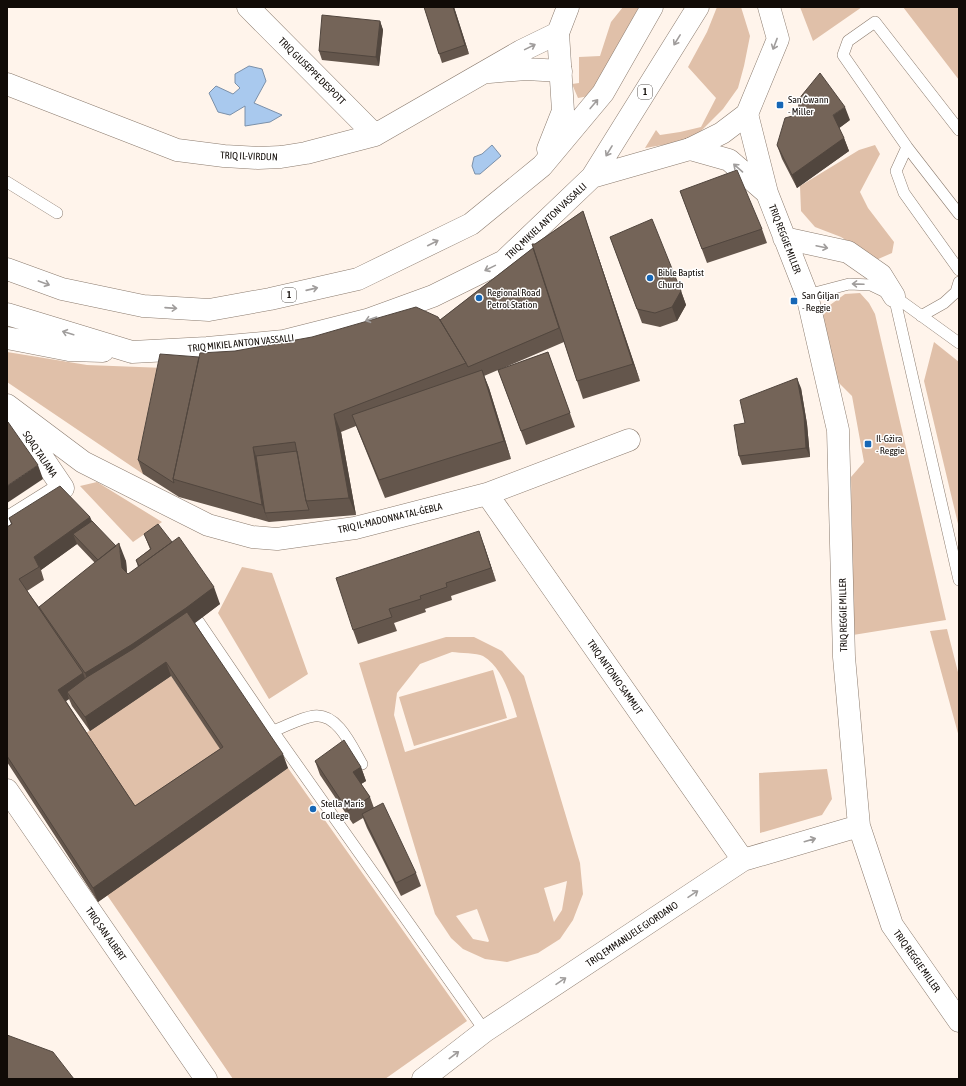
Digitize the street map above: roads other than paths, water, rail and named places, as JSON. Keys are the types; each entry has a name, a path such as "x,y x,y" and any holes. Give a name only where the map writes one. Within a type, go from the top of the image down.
{"main road":[{"name":"TRIQ GIUSEPPE DESPOTT","path":"248,7 375,135"},
{"name":"1","path":"542,166 563,111 558,33 568,7"},
{"name":"1","path":"7,269 62,289 143,306 209,310 270,299 358,279 471,224 542,166 603,93 652,7"},
{"name":"TRIQ MIKIEL ANTON VASSALLI","path":"7,314 132,352 208,348 284,341 367,320 433,296 504,261 592,177 698,7"},
{"path":"747,114 778,39 769,7"},
{"name":"TRIQ IL-VIRDUN","path":"7,84 177,150 224,156 281,158 375,135 484,73 521,50 558,33"},
{"name":"TRIQ IL-VIRDUN","path":"484,73 526,69 561,71"},
{"name":"1","path":"592,177 690,149 722,133 747,114"},
{"name":"TRIQ REGGIE MILLER","path":"747,114 767,193 807,295 838,430 844,657 859,826 892,925 959,1021"},
{"name":"TRIQ REGGIE MILLER","path":"690,149 729,160 767,193"},
{"path":"784,238 848,252 881,276 894,296"},
{"path":"7,338 68,350 132,352"},
{"name":"TRIQ IL-MADONNA TAL-ĠEBLA","path":"7,405 83,462 208,525 252,537 277,539 355,528 487,494 629,440"},
{"name":"SQAQ TALIANA","path":"7,405 63,488 7,523"},
{"name":"TRIQ ANTONIO SAMMUT","path":"487,494 743,860"},
{"name":"TRIQ SAN ALBERT","path":"7,790 206,1079"},
{"name":"TRIQ EMMANUELE GIORDANO","path":"423,1079 485,1032 743,860 859,826"}],"lane":[{"path":"959,130 875,22 848,41 843,55 907,146 959,214"},
{"path":"907,146 896,171 904,193 959,270"},
{"path":"7,182 57,213"},
{"path":"921,316 944,304 956,292 959,282"},
{"path":"807,295 849,284 871,285 894,296 959,343"},
{"path":"894,296 959,580"},
{"path":"199,622 273,731 485,1032"},
{"path":"273,731 301,719 316,716 328,719 338,726 362,764"}],"water":[{"path":"249,66 262,69 266,81 254,103 282,115 270,122 245,126 245,106 230,115 218,112 209,93 216,86 233,94 240,88 235,83 235,74"},
{"path":"492,145 501,156 480,174 475,174 472,166 474,157 482,154"}],"place":[{"name":"San Ġwann - Miller","path":"780,105"},
{"name":"Bible Baptist Church","path":"650,278"},
{"name":"Regional Road Petrol Station","path":"479,298"},
{"name":"San Ġiljan - Reggie","path":"794,301"},
{"name":"Il-Gżira - Reggie","path":"868,444"},
{"name":"Stella Maris College","path":"313,809"}]}
